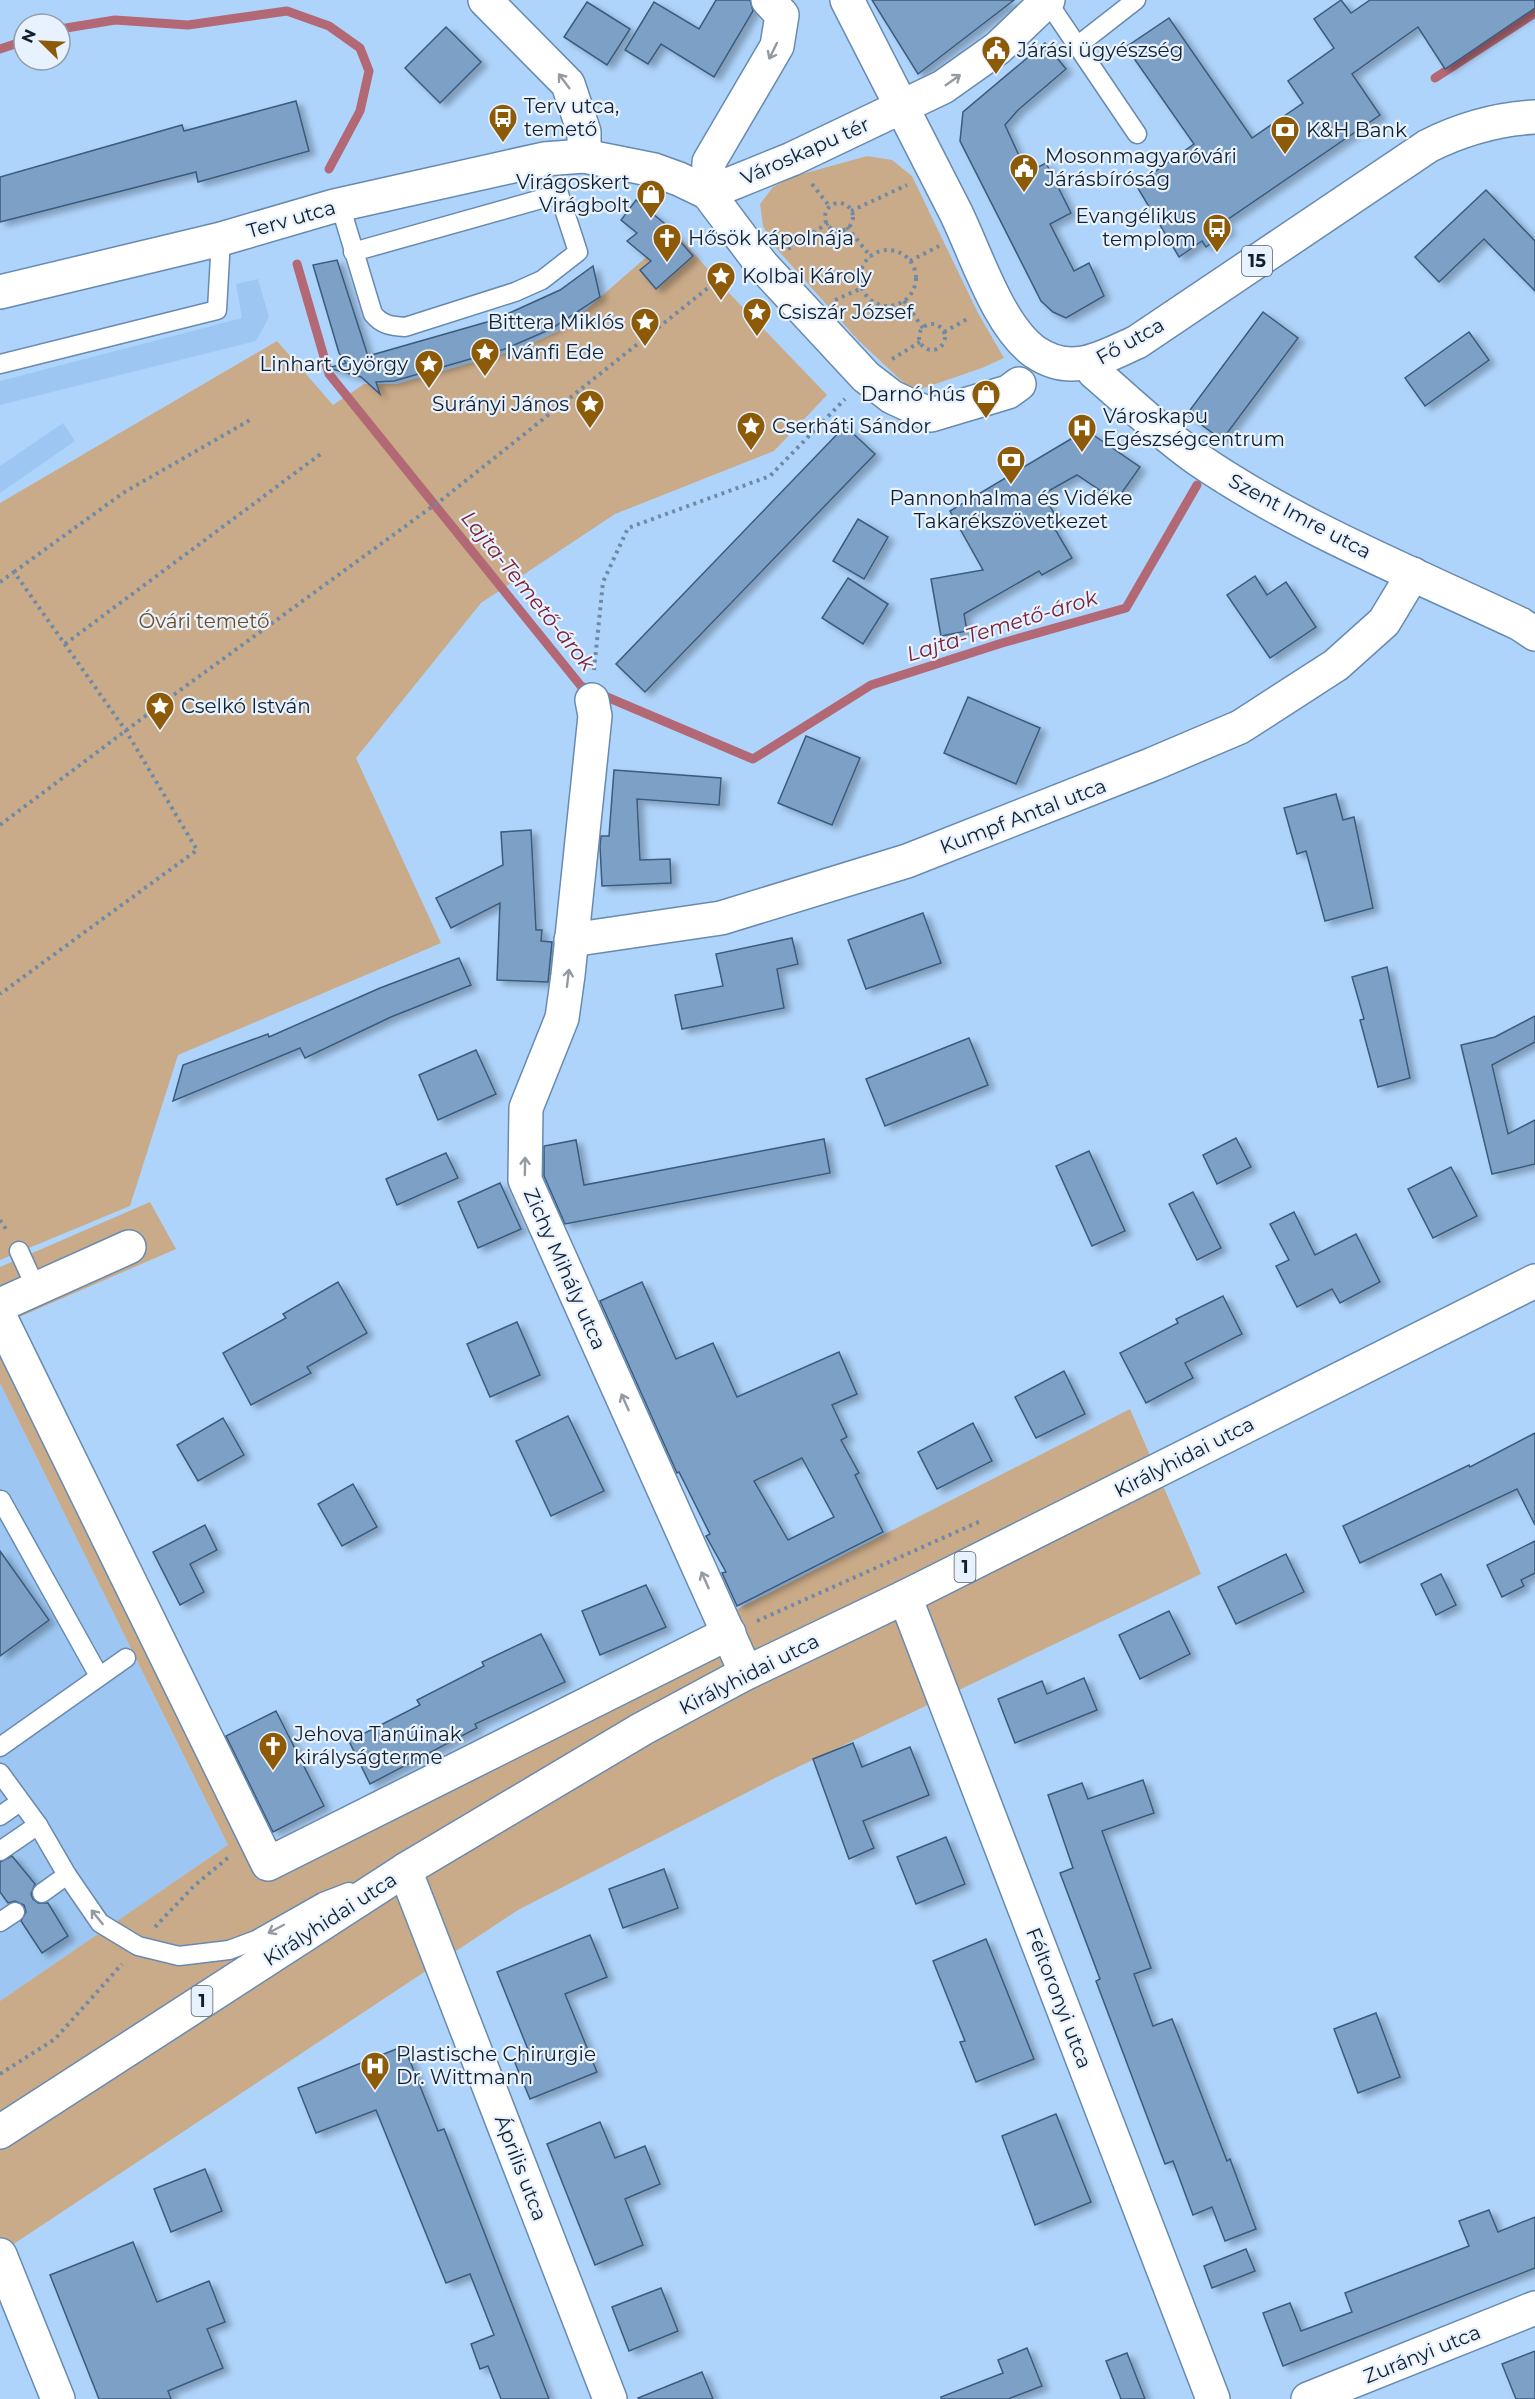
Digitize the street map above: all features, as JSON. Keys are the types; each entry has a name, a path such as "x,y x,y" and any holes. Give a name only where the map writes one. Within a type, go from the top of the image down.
{"street":[{"path":"485,0 568,84 584,132 584,156 654,170 708,193 757,259 874,372 892,398 931,415 1008,393 1019,384"},
{"name":"Városkapu tér","path":"768,0 782,15 777,46 709,162 708,193 792,159 943,87 998,48 1048,0"},
{"name":"Fő utca","path":"847,0 937,176 996,302 1018,337 1035,352 1069,365 1089,363 1137,342 1428,146 1454,133 1484,124 1512,118 1535,117"},
{"name":"Terv utca","path":"0,292 220,239 340,205 544,159 584,156"},
{"name":"Szent Imre utca","path":"1089,363 1094,372 1210,467 1319,530 1520,624 1535,634"},
{"name":"Kumpf Antal utca","path":"572,940 721,918 907,861 1153,765 1240,727 1336,664 1384,622 1413,574"},
{"name":"Zichy Mihály utca","path":"593,686 595,716 562,1018 526,1108 525,1180 746,1673"},
{"path":"0,1305 129,1247"},
{"name":"Királyhidai utca","path":"0,2132 405,1870 632,1735 746,1673 905,1597 1535,1281"},
{"path":"0,1317 268,1864 729,1633"},
{"name":"Féltoronyi utca","path":"905,1597 1213,2399"},
{"name":"Április utca","path":"405,1870 610,2399"},
{"path":"0,2255 58,2399"},
{"name":"Zurányi utca","path":"1308,2399 1535,2308"}],"lane":[{"path":"1048,0 1137,134"},
{"path":"1077,46 1136,0"},
{"path":"340,205 353,252 373,314 379,321 389,326 405,327 514,292 542,280 578,252 559,194 353,252"},
{"path":"0,364 217,310 220,239"},
{"path":"19,1251 36,1288"},
{"path":"1,1500 99,1676"},
{"path":"0,1747 126,1658"},
{"path":"0,1773 38,1825 67,1875 100,1923 138,1946 179,1956 229,1950 247,1943 323,1902 405,1870"},
{"path":"0,1816 20,1802"},
{"path":"0,1851 38,1825"},
{"path":"42,1893 67,1875"},
{"path":"0,1922 15,1911"}],"path":[{"path":"851,211 915,182 937,176"},
{"path":"833,205 846,205 851,211 852,220 843,230 834,230 825,215 833,205"},
{"path":"0,825 444,498 757,259 828,223"},
{"path":"847,227 871,256"},
{"path":"882,250 894,250 904,255 912,264 916,275 914,287 904,301 891,306 883,305 876,303 865,294 860,282 860,274 871,256 882,250"},
{"path":"904,301 923,328"},
{"path":"929,324 938,326 944,332 944,340 940,347 933,350 925,348 920,342 919,334 923,328 929,324"},
{"path":"593,686 603,582 628,528 770,476 874,372 920,342"},
{"path":"0,582 123,492 250,420"},
{"path":"65,644 322,453"},
{"path":"0,994 197,850 126,731 14,572"},
{"path":"729,1633 988,1518"}],"shaded area":[{"path":"258,279 269,317 256,341 0,405 0,381 242,318 236,284"},
{"path":"63,423 75,441 0,493 0,466"},
{"path":"0,1383 228,1845 0,2001"}],"green space":[{"path":"867,156 892,160 912,176 978,313 1004,358 918,390 906,385 859,341 776,248 763,226 760,204 773,187 795,176"},
{"name":"Óvári temető","path":"675,232 729,293 827,395 774,451 615,514 481,603 356,758 441,943 178,1055 130,1206 0,1260 0,503 277,341 333,405 364,384 397,384 520,349 565,328"},
{"path":"150,1202 176,1249 17,1318 269,1848 1130,1409 1201,1574 775,1778 518,1910 0,2253 0,2001 228,1845 0,1383 0,1267"}],"building":[{"path":"716,0 750,0 753,11 714,77 661,44 648,64 625,50 654,2 699,29"},
{"path":"872,0 1014,0 918,74"},
{"path":"1341,0 1351,13 1370,0 1535,0 1535,8 1445,69 1418,27 1352,74 1380,115 1224,222 1230,230 1206,247 1202,241 1179,257 1136,185 1194,144 1126,47 1169,18 1252,138 1303,103 1288,81 1334,48 1314,19"},
{"path":"587,2 630,29 607,65 564,37"},
{"path":"446,27 481,62 440,103 405,68"},
{"name":"Mosonmagyaróvári Járásbíróság","path":"1045,43 1066,69 1018,110 1005,125 1027,173 1046,163 1071,213 1050,224 1074,271 1089,263 1104,296 1066,318 1053,312 1041,301 960,141 963,112"},
{"path":"296,101 309,151 198,182 196,172 0,222 0,177 182,125 184,131"},
{"path":"1486,190 1535,241 1535,291 1484,239 1439,282 1415,257"},
{"path":"636,200 664,223 693,256 656,289 640,270 651,261 627,241 637,233 621,220"},
{"path":"337,260 368,356 494,320 560,290 593,266 600,297 551,329 505,349 394,381 376,382 380,394 361,377 328,368 346,363 339,353 313,265"},
{"path":"1263,312 1298,338 1222,440 1187,414"},
{"path":"1469,332 1489,360 1425,406 1405,378"},
{"path":"845,426 875,454 645,692 616,664"},
{"path":"1086,430 1140,467 1116,501 1077,475 1043,494 1058,520 1052,524 1072,558 1042,575 1039,571 964,614 967,631 941,636 931,579 983,570 950,511"},
{"path":"858,519 888,537 864,579 833,561"},
{"path":"1255,576 1267,595 1286,582 1316,627 1270,658 1227,595"},
{"path":"848,578 888,604 863,644 822,618"},
{"path":"968,697 1040,728 1016,784 944,753"},
{"path":"806,736 860,758 832,825 778,803"},
{"path":"614,770 721,778 719,805 637,799 640,860 670,859 671,883 602,886 601,836 609,836"},
{"path":"1336,794 1343,820 1354,817 1373,908 1325,921 1306,851 1297,854 1284,808"},
{"path":"531,830 536,930 542,930 541,941 552,942 548,982 497,980 500,903 451,928 436,898 503,865 501,832"},
{"path":"923,913 941,963 866,989 848,940"},
{"path":"792,938 798,964 777,969 784,1008 682,1029 675,995 723,986 716,954"},
{"path":"459,958 471,985 391,1017 305,1058 300,1048 173,1101 183,1065 268,1034 269,1037 380,988"},
{"path":"1387,967 1410,1078 1378,1087 1360,1020 1364,1019 1352,977"},
{"path":"1535,1016 1535,1042 1492,1065 1508,1134 1535,1120 1535,1164 1492,1174 1461,1045 1495,1037"},
{"path":"969,1038 988,1085 885,1126 866,1079"},
{"path":"476,1050 496,1094 438,1120 419,1075"},
{"path":"1236,1138 1251,1167 1217,1184 1203,1155"},
{"path":"824,1139 830,1173 565,1224 544,1176 544,1146 576,1140 584,1185"},
{"path":"1089,1151 1125,1231 1092,1246 1056,1166"},
{"path":"446,1153 458,1178 397,1205 386,1179"},
{"path":"1451,1167 1477,1216 1433,1238 1408,1189"},
{"path":"500,1183 521,1229 478,1248 458,1202"},
{"path":"1193,1192 1221,1248 1197,1260 1169,1204"},
{"path":"1294,1212 1315,1255 1356,1234 1380,1282 1340,1303 1332,1289 1297,1307 1276,1266 1289,1260 1270,1224"},
{"path":"338,1282 367,1333 307,1367 311,1373 251,1405 223,1353 286,1318 283,1314"},
{"path":"642,1282 676,1359 713,1343 737,1397 839,1352 857,1394 832,1405 847,1437 841,1440 859,1473 855,1475 883,1532 737,1606 722,1573 726,1572 706,1536 710,1534 679,1472 677,1473 600,1301","holes":["802,1458 834,1517 788,1540 754,1481"]},
{"path":"1223,1296 1242,1334 1185,1363 1193,1378 1146,1403 1120,1353 1178,1323 1176,1319"},
{"path":"517,1322 540,1375 490,1397 467,1344"},
{"path":"1064,1371 1085,1414 1036,1438 1015,1397"},
{"path":"568,1416 604,1491 551,1516 516,1441"},
{"path":"223,1418 244,1455 198,1481 177,1445"},
{"path":"973,1423 992,1461 937,1489 918,1452"},
{"path":"1535,1433 1535,1525 1517,1489 1360,1563 1343,1526 1469,1465 1470,1467"},
{"path":"353,1484 377,1527 342,1546 318,1504"},
{"path":"205,1525 217,1550 190,1564 204,1592 180,1605 153,1552"},
{"path":"1535,1541 1535,1573 1521,1580 1524,1586 1502,1597 1487,1565"},
{"path":"0,1551 49,1620 0,1656"},
{"path":"1286,1554 1304,1592 1236,1624 1218,1587"},
{"path":"1441,1574 1456,1605 1436,1615 1421,1584"},
{"path":"646,1585 666,1627 600,1655 582,1611"},
{"path":"1169,1611 1190,1654 1140,1679 1119,1635"},
{"path":"541,1634 565,1682 475,1724 477,1728 370,1784 349,1741 420,1705 417,1700 484,1666 482,1662"},
{"path":"1084,1678 1097,1710 1015,1743 998,1699 1042,1681 1047,1694"},
{"name":"Jehova Tanúinak királyságterme","path":"276,1711 324,1806 273,1832 226,1736"},
{"path":"853,1743 862,1767 910,1747 929,1795 863,1821 874,1848 849,1859 813,1759"},
{"path":"1143,1780 1154,1813 1102,1831 1151,1968 1134,1974 1153,2026 1172,2019 1227,2161 1230,2159 1256,2229 1225,2241 1212,2207 1193,2215 1173,2161 1165,2164 1096,1981 1100,1979 1060,1873 1073,1868 1048,1795 1082,1783 1088,1799"},
{"path":"946,1837 965,1884 916,1904 897,1857"},
{"path":"12,1856 35,1884 31,1894 33,1899 38,1903 48,1903 68,1936 42,1953 21,1921 26,1912 24,1905 15,1901 8,1903 0,1892 0,1862"},
{"path":"664,1869 678,1908 623,1928 609,1889"},
{"path":"590,1935 607,1977 565,1994 597,2072 530,2099 513,2058 529,2052 497,1972"},
{"path":"986,1939 1034,2059 976,2082 960,2042 965,2041 933,1961"},
{"path":"1376,2013 1400,2077 1358,2093 1334,2029"},
{"path":"404,2046 438,2131 444,2129 549,2399 501,2399 488,2366 480,2369 471,2344 494,2335 470,2274 446,2283 376,2110 316,2133 298,2088"},
{"path":"1056,2114 1091,2202 1035,2225 1002,2136"},
{"path":"600,2122 615,2158 645,2146 660,2184 625,2199 643,2245 595,2265 547,2144"},
{"path":"205,2169 222,2211 171,2232 154,2189"},
{"path":"1489,2210 1498,2232 1535,2217 1535,2268 1283,2366 1263,2313 1290,2303 1301,2331 1352,2312 1345,2293 1469,2246 1459,2221"},
{"path":"133,2242 157,2302 209,2281 225,2322 207,2329 223,2368 168,2391 171,2399 99,2399 50,2275"},
{"path":"1246,2249 1255,2271 1212,2288 1204,2266"},
{"path":"661,2288 678,2331 629,2351 612,2307"},
{"path":"1027,2348 1042,2386 1008,2399 941,2399 941,2397 1003,2373 998,2360"},
{"path":"1535,2351 1535,2399 1516,2399 1502,2364"},
{"path":"1127,2353 1145,2399 1121,2399 1106,2361"},
{"path":"702,2372 713,2399 638,2398"}],"waterway":[{"name":"Lajta-Temető-árok","path":"72,27 115,20 188,25 287,11 329,26 360,48 369,71 360,111 329,169"},
{"name":"Lajta-Temető-árok","path":"1435,78 1535,13"},
{"name":"Lajta-Temető-árok","path":"0,49 12,45"},
{"name":"Lajta-Temető-árok","path":"297,264 329,374 581,686 753,759 871,685 1002,643 1126,608 1197,485"}],"place":[{"name":"Járási ügyészség","path":"996,76"},
{"name":"Terv utca, temető","path":"503,144"},
{"name":"K&H Bank","path":"1285,156"},
{"name":"Mosonmagyaróvári Járásbíróság","path":"1024,194"},
{"name":"Virágoskert Virágbolt","path":"651,220"},
{"name":"Evangélikus templom","path":"1217,254"},
{"name":"Hősök kápolnája","path":"667,264"},
{"name":"Kolbai Károly","path":"721,302"},
{"name":"Csiszár József","path":"757,338"},
{"name":"Bittera Miklós","path":"645,348"},
{"name":"Ivánfi Ede","path":"485,378"},
{"name":"Linhart György","path":"429,390"},
{"name":"Darnó hús","path":"986,420"},
{"name":"Surányi János","path":"590,430"},
{"name":"Cserháti Sándor","path":"751,452"},
{"name":"Városkapu Egészségcentrum","path":"1082,454"},
{"name":"Pannonhalma és Vidéke Takarékszövetkezet","path":"1011,486"},
{"name":"Cselkó István","path":"160,732"},
{"name":"Jehova Tanúinak királyságterme","path":"273,1772"},
{"name":"Plastische Chirurgie Dr. Wittmann","path":"375,2092"}]}
